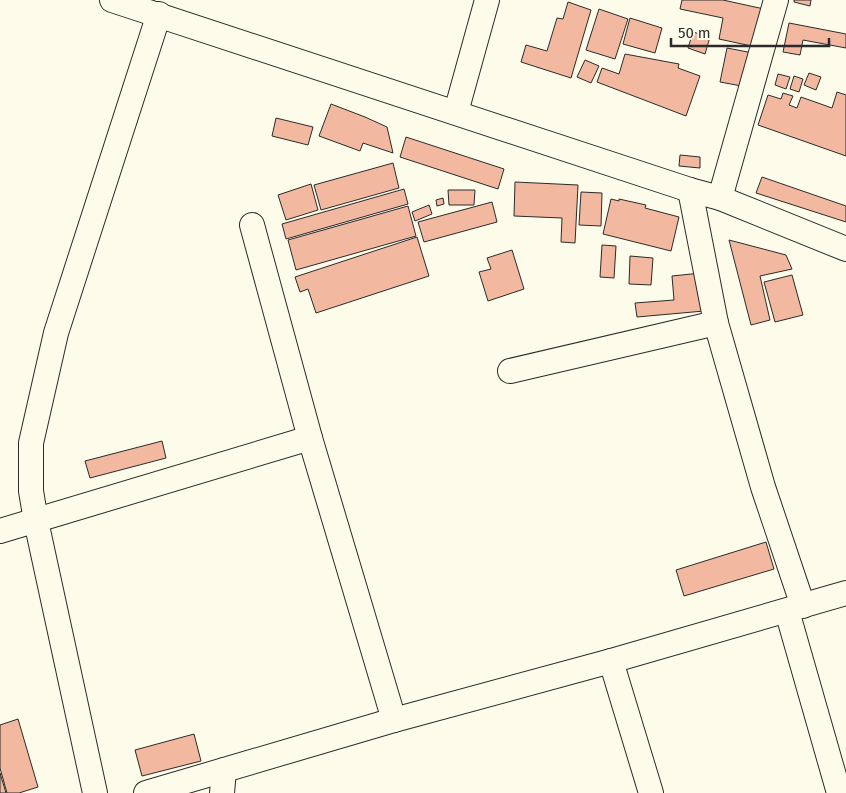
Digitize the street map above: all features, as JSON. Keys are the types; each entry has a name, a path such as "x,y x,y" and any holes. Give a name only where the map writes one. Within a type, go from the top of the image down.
{"street":[{"path":"112,0 690,190 720,198 846,248"},
{"path":"456,112 487,0"},
{"path":"720,198 776,0"},
{"path":"95,793 36,521 31,491 31,443 56,333 159,14"},
{"path":"690,190 716,323 795,608 839,793"},
{"path":"252,225 310,438 394,720"},
{"path":"510,371 716,323"},
{"path":"0,530 36,521 310,438"},
{"path":"146,793 223,782 394,720 612,661 846,593"},
{"path":"612,661 650,793"}],"building":[{"path":"682,0 723,0 764,9 756,47 719,39 723,18 680,9"},
{"path":"794,0 811,0 810,6 794,2"},
{"path":"568,2 591,10 571,78 521,62 526,45 547,51 557,18 563,19"},
{"path":"599,9 628,19 615,59 586,50"},
{"path":"630,18 662,28 655,53 623,44"},
{"path":"789,23 846,34 846,48 803,40 800,55 783,52"},
{"path":"693,32 710,37 705,54 688,48"},
{"path":"727,48 753,53 747,87 720,82"},
{"path":"625,54 679,64 678,68 700,76 686,116 597,82 602,68 619,74"},
{"path":"585,60 599,66 591,83 577,77"},
{"path":"809,73 821,77 816,90 804,85"},
{"path":"778,74 790,77 786,89 775,85"},
{"path":"794,76 803,79 799,92 790,89"},
{"path":"837,92 846,95 846,156 758,125 768,95 781,99 783,93 793,96 789,105 797,108 801,97 832,108"},
{"path":"331,104 387,127 393,153 363,143 360,151 319,136"},
{"path":"276,118 313,127 308,145 272,136"},
{"path":"406,137 504,169 498,189 400,157"},
{"path":"680,155 700,157 700,168 679,166"},
{"path":"393,163 399,188 321,210 314,185"},
{"path":"762,177 846,206 846,222 756,193"},
{"path":"515,182 578,185 575,243 561,242 562,218 514,216"},
{"path":"311,184 318,210 286,220 278,195"},
{"path":"404,189 408,204 286,239 282,224"},
{"path":"448,190 475,190 474,205 449,205"},
{"path":"581,192 602,193 601,226 579,225"},
{"path":"443,198 444,204 437,206 436,200"},
{"path":"611,199 646,205 645,208 679,217 671,251 603,234"},
{"path":"492,202 497,222 424,242 418,222"},
{"path":"429,205 432,214 415,221 412,212"},
{"path":"408,206 416,236 296,270 288,240"},
{"path":"417,237 429,276 316,313 308,289 300,292 295,277"},
{"path":"729,240 786,255 792,269 760,276 770,320 751,325"},
{"path":"602,245 616,246 614,278 600,277"},
{"path":"512,250 524,289 488,301 479,272 491,269 487,258"},
{"path":"630,256 653,258 651,285 629,284"},
{"path":"701,273 704,311 637,317 635,303 674,300 672,276"},
{"path":"792,275 803,315 775,322 764,282"},
{"path":"162,441 166,458 90,478 85,461"},
{"path":"766,542 774,569 684,596 676,570"},
{"path":"18,719 38,787 19,793 7,793 0,768 0,725"},
{"path":"194,734 201,761 142,776 135,750"},
{"path":"0,773 6,793 0,793"}]}
